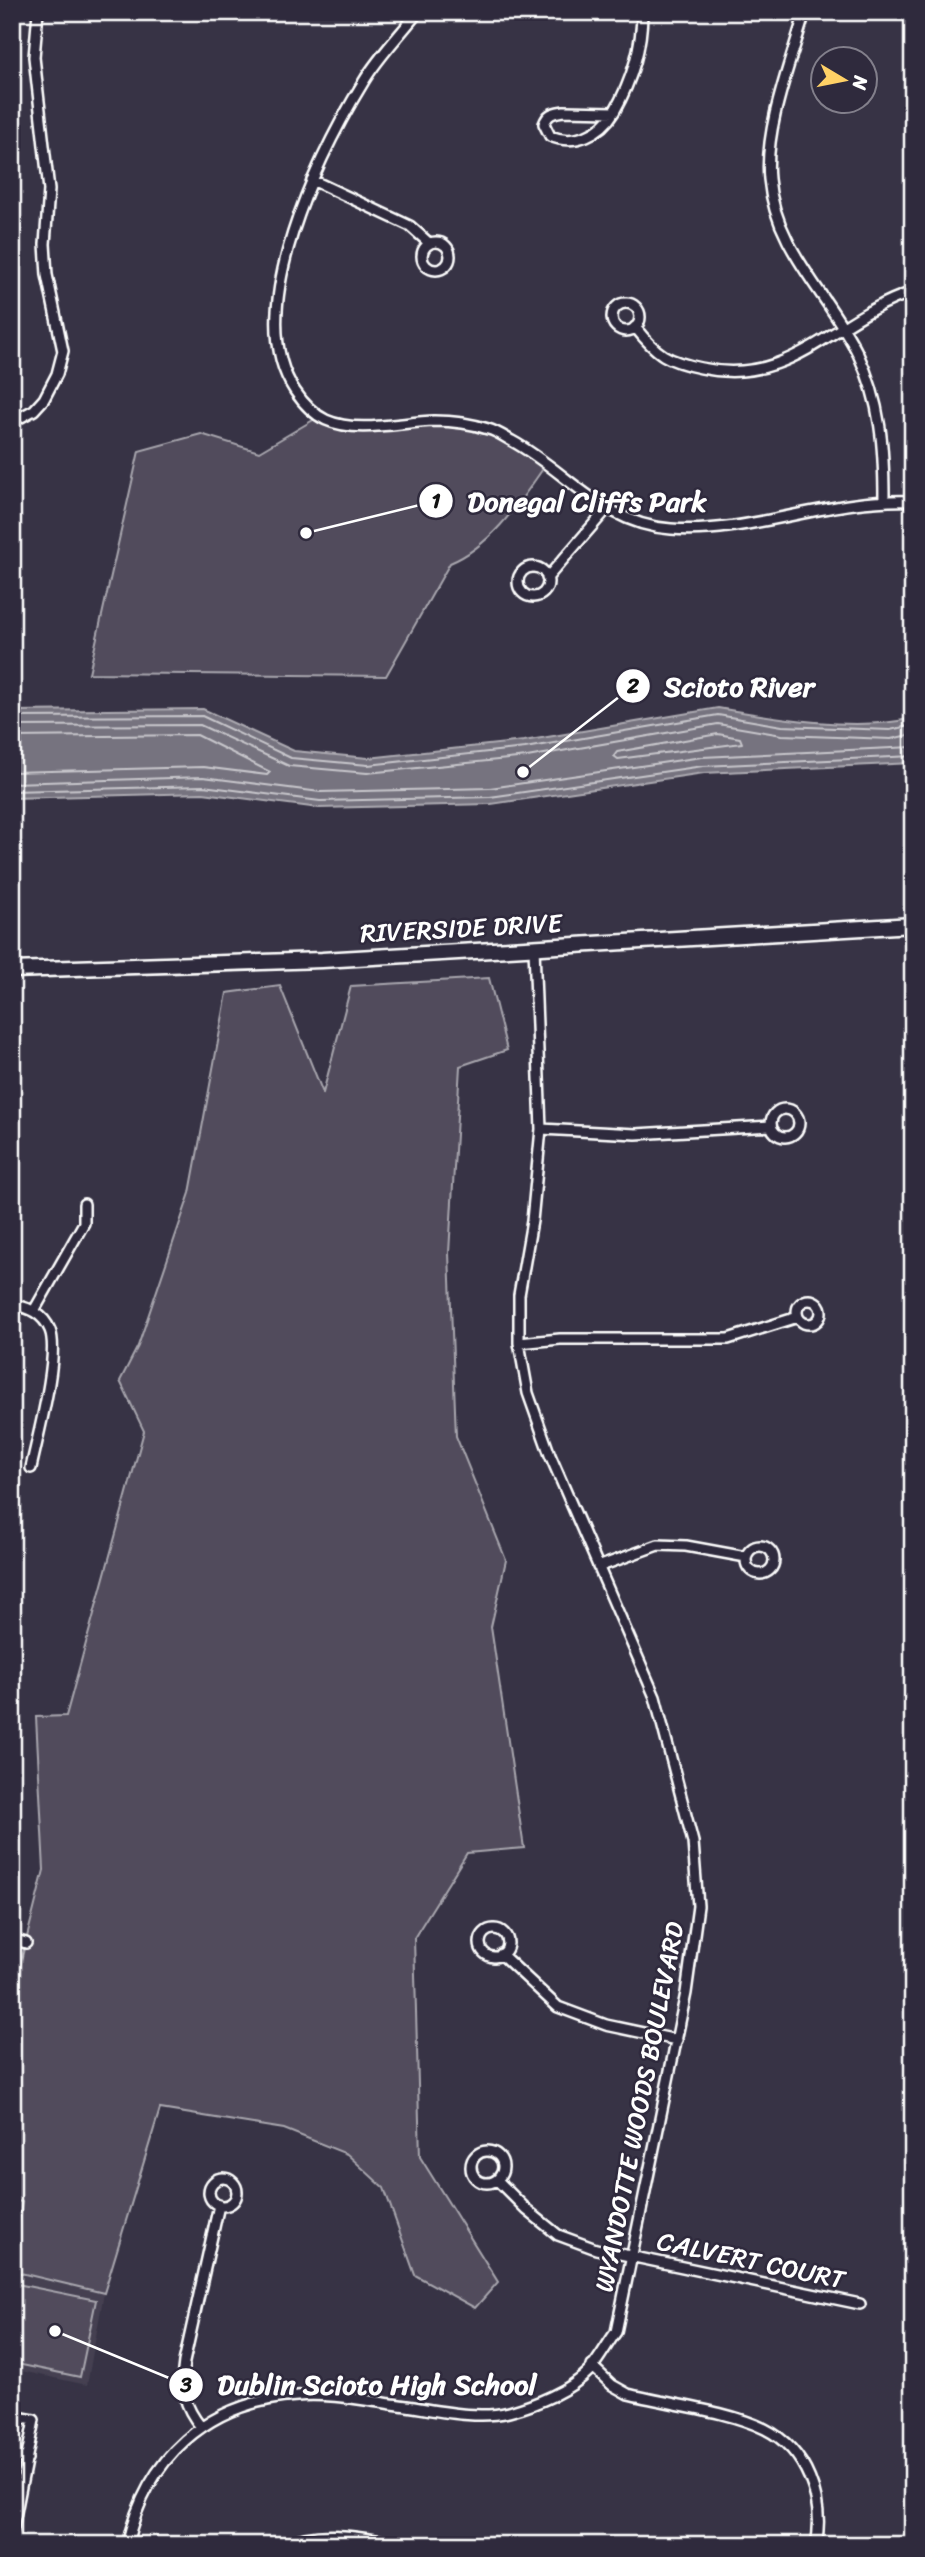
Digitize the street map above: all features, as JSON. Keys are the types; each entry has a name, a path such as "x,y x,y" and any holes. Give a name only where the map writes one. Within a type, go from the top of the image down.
{"main road":[{"name":"RIVERSIDE DRIVE","path":"12,970 322,960 913,925"}],"street":[{"path":"12,422 34,410 44,399 57,374 63,351 47,275 45,244 49,190 34,68 38,12"},
{"path":"418,12 364,79 312,180 282,265 276,328 280,355 291,385 312,411 328,421 358,426 438,421 489,429 535,453 606,510 636,523 692,530 830,506 884,500 913,501"},
{"path":"614,112 551,113 544,124 545,131 556,139 572,140 592,135 608,122 614,112 628,88 642,29 642,12"},
{"path":"805,12 772,135 769,179 779,220 795,257 857,352 877,399 884,446 884,500"},
{"path":"312,180 410,226 429,243"},
{"path":"635,327 665,359 718,372 734,372 780,364 887,299 913,292"},
{"path":"547,578 606,510"},
{"name":"WYANDOTTE WOODS BOULEVARD","path":"127,2545 134,2512 157,2471 201,2427 239,2406 298,2395 460,2413 507,2413 554,2395 592,2366 616,2332 677,2040 698,1906 694,1842 654,1697 536,1418 528,1393 519,1343 519,1295 532,1220 541,1129 534,948"},
{"path":"541,1129 636,1134 771,1126"},
{"path":"34,1309 84,1223 84,1204"},
{"path":"12,1304 34,1309 50,1330 53,1356 31,1468"},
{"path":"519,1343 560,1339 728,1339 798,1317"},
{"path":"598,1567 658,1545 686,1546 746,1557"},
{"path":"12,1939 26,1943"},
{"path":"501,1954 558,2007 607,2025 677,2040"},
{"name":"CALVERT COURT","path":"497,2180 527,2210 558,2235 596,2249 860,2304"},
{"path":"201,2427 186,2402 182,2380 219,2205"},
{"path":"592,2366 612,2385 628,2394 743,2421 767,2430 793,2451 816,2492 820,2513 816,2545"},
{"path":"12,2416 34,2420 12,2533"},
{"path":"12,2456 27,2459"},
{"path":"284,2545 303,2537 323,2535 406,2545"}],"shaded area":[{"path":"320,416 358,426 438,421 489,429 547,463 493,533 480,545 450,563 386,676 89,673 139,451 201,434 259,452"},
{"path":"489,978 507,1050 460,1066 449,1253 456,1436 506,1560 491,1627 524,1848 467,1853 414,1938 420,2157 498,2282 475,2308 415,2275 384,2188 347,2154 284,2129 160,2109 104,2293 12,2271 22,2202 12,2200 12,1996 44,1870 36,1717 66,1716 144,1431 120,1381 138,1346 190,1193 227,993 280,986 323,1093 351,986"},
{"path":"12,2200 22,2202 12,2256"},
{"path":"12,2271 104,2293 87,2385 12,2369"},
{"path":"12,2283 96,2300 80,2377 12,2363"}],"water":[{"path":"718,708 841,724 891,722 913,718 913,763 704,773 491,804 319,808 203,793 12,798 12,711 203,709 294,751 368,758 524,741"}],"place":[{"name":"Donegal Cliffs Park","path":"306,533"},
{"name":"Scioto River","path":"523,772"},
{"name":"Dublin Scioto High School","path":"55,2331"}]}
